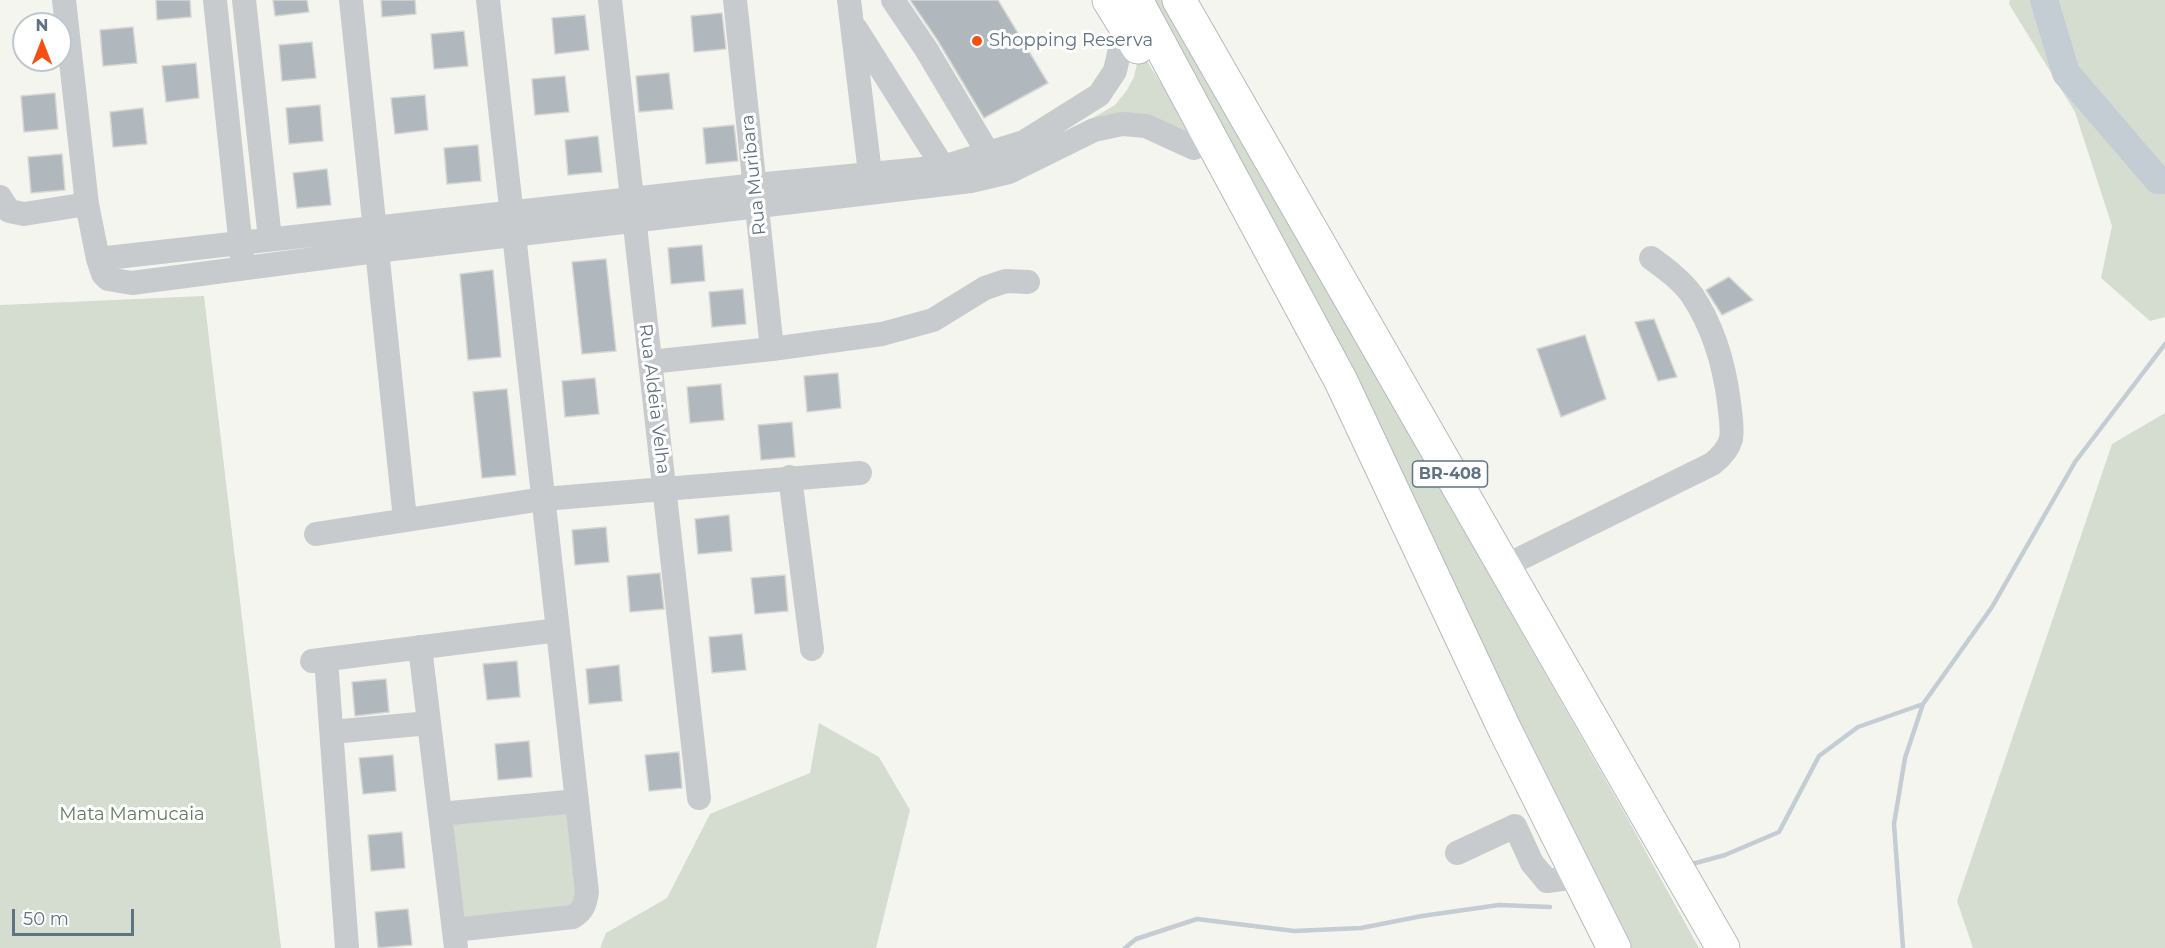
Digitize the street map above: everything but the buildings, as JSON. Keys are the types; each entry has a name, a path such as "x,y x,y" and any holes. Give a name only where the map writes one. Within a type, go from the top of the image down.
{"highway":[{"name":"BR-408","path":"1179,0 1724,948"},
{"name":"BR-408","path":"1123,9 1341,381 1505,730 1614,948"},
{"path":"1123,9 1194,148 1289,317 1311,350 1341,381"}],"street":[{"path":"64,0 87,204 98,258 103,274 108,279 132,283 376,251 513,224 898,181 971,181 1009,172 1094,130 1122,124 1146,126 1194,148"},
{"path":"215,0 243,268"},
{"path":"244,0 270,239"},
{"path":"351,0 405,519"},
{"path":"420,647 455,939 573,917 582,912 587,892 488,0"},
{"name":"Rua Aldeia Velha","path":"610,0 699,798"},
{"name":"Rua Muribara","path":"735,0 772,349"},
{"path":"893,0 926,49 988,153"},
{"path":"757,195 870,173 898,181 1024,142 1099,95 1115,71 1123,9"},
{"path":"850,11 870,173"},
{"path":"850,11 943,166"},
{"path":"0,196 9,212 24,214 87,204"},
{"path":"98,258 374,227 513,224"},
{"path":"1503,567 1712,464 1725,453 1731,439 1731,418 1726,374 1718,345 1691,294 1672,273 1651,258"},
{"path":"650,362 882,334 933,320 985,288 1006,281 1028,282"},
{"path":"316,534 543,499 860,473"},
{"path":"790,477 812,649"},
{"path":"347,948 332,732 319,660 558,630"},
{"path":"332,732 429,723"},
{"path":"440,814 577,801"},
{"path":"1457,854 1515,826 1532,863 1547,881 1578,877"}],"green space":[{"path":"1144,0 1162,0 1699,948 1624,948"},
{"path":"2010,0 2165,0 2165,317 2150,321 2101,278 2112,226 2075,112 2009,4"},
{"path":"1140,50 1197,140 1164,122 1031,159 962,174 1022,156 1115,105 1134,77"},
{"name":"Mata Mamucaia","path":"204,296 281,948 0,948 0,305"},
{"path":"2165,413 2165,948 1973,948 1957,901 2112,444"},
{"path":"819,723 879,757 910,810 876,948 600,948 606,933 667,898 710,814 810,773"},
{"path":"565,809 570,814 582,893 571,909 466,922 459,917 451,828 454,824"}],"waterway":[{"path":"2044,0 2066,73 2158,180 2165,180"},
{"path":"1903,948 1894,824 1905,758 1923,704 1992,607 2075,462 2165,344"},
{"path":"1692,864 1725,855 1779,832 1819,756 1858,727 1923,704"},
{"path":"1125,948 1136,939 1197,919 1294,931 1361,928 1422,916 1499,905 1550,907"}],"place":[{"name":"Shopping Reserva","path":"977,41"}]}
